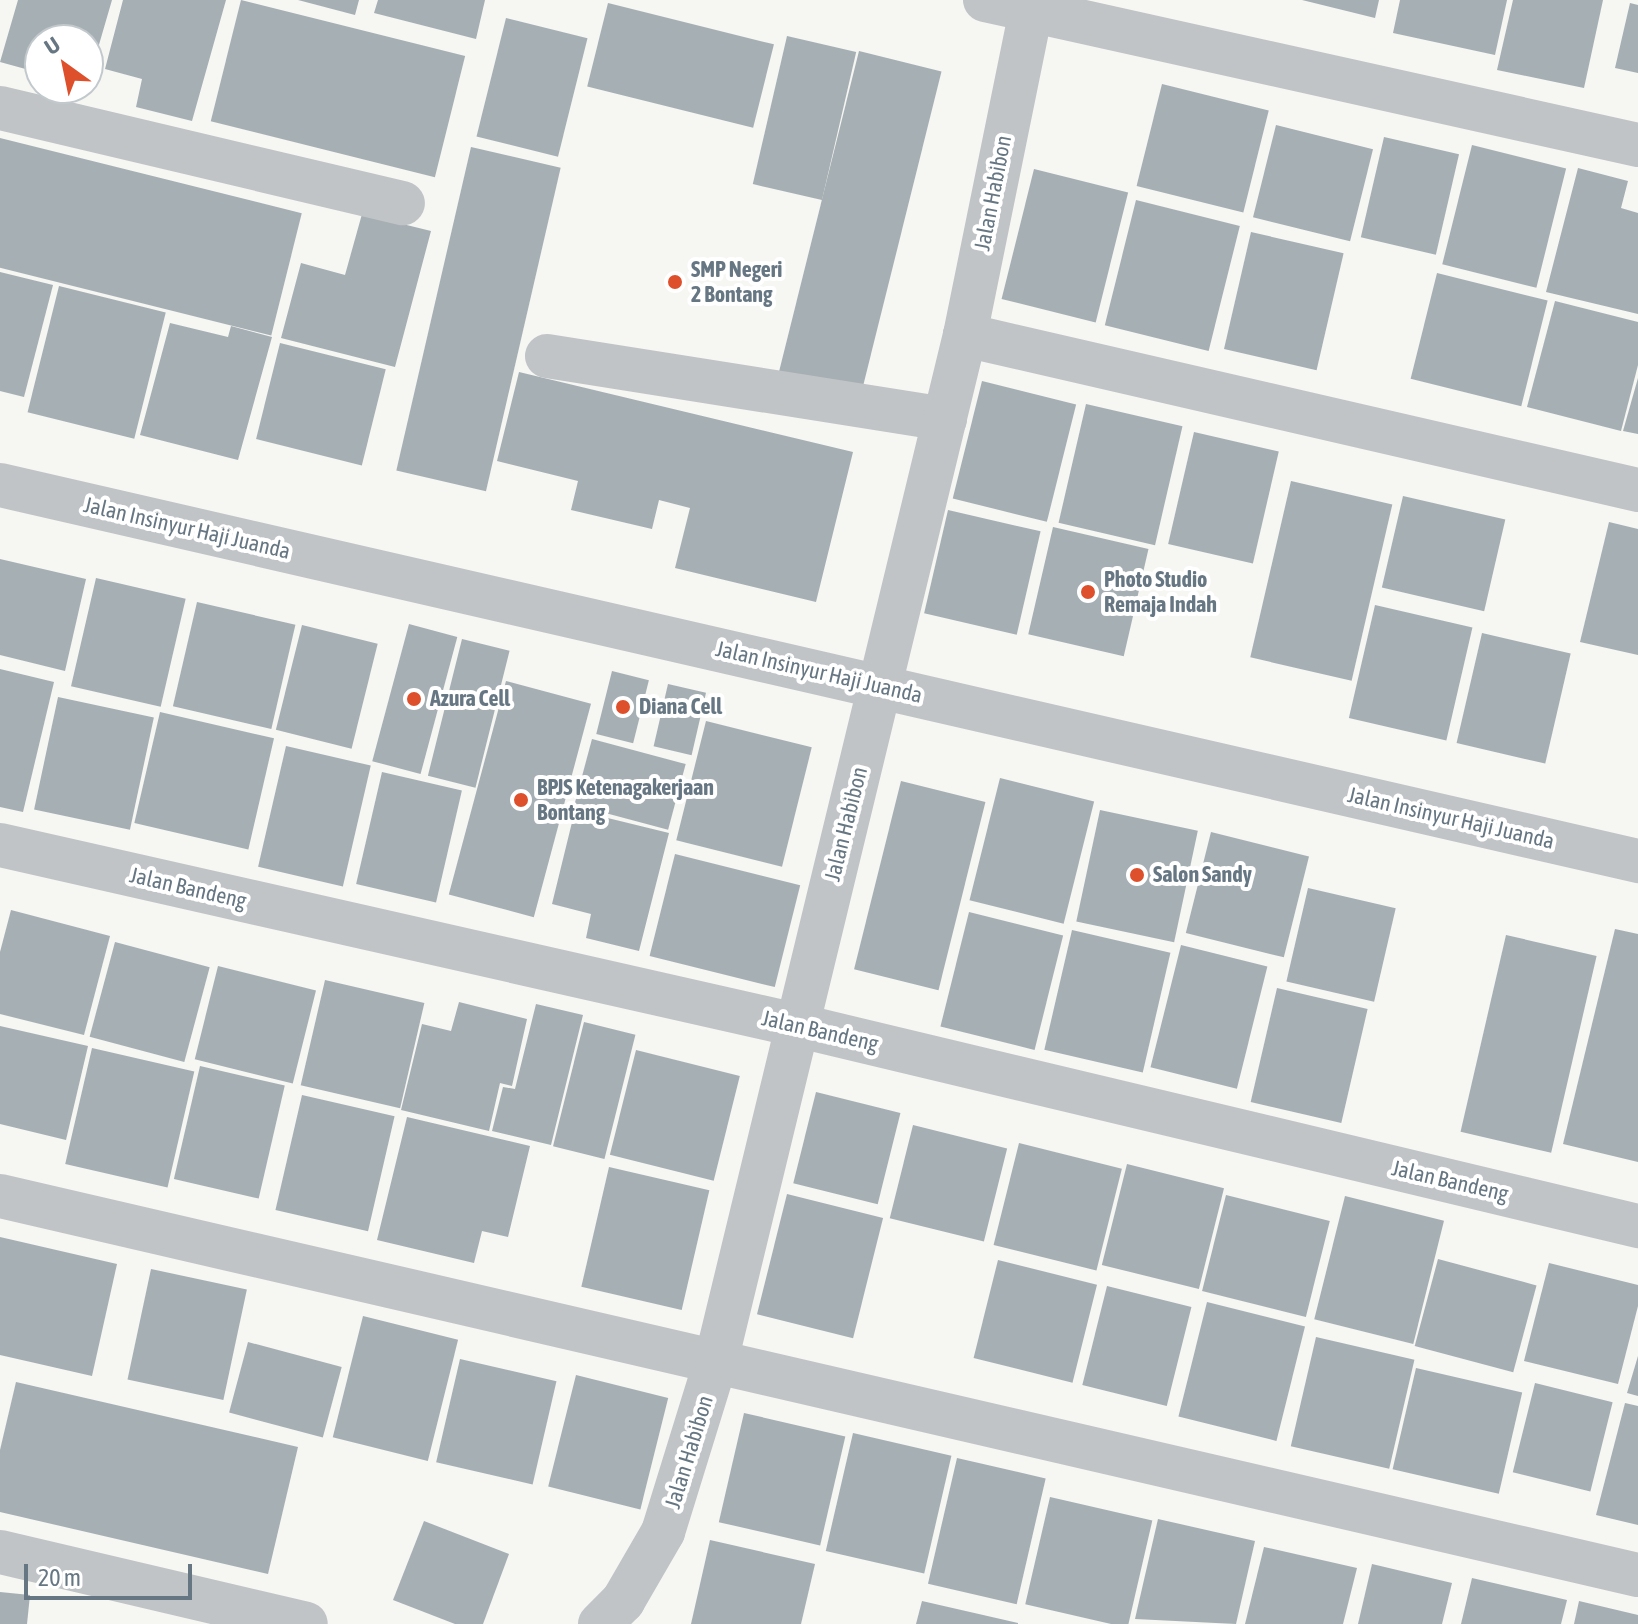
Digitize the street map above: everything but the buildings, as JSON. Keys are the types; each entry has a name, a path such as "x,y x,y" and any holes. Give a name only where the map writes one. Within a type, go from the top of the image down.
{"street":[{"path":"985,0 1032,6 1638,145"},
{"name":"Jalan Habibon","path":"600,1624 623,1601 663,1532 716,1361 965,335 1032,6"},
{"path":"0,108 403,203"},
{"path":"965,335 1638,490"},
{"path":"547,356 945,419"},
{"name":"Jalan Insinyur Haji Juanda","path":"0,485 1638,861"},
{"name":"Jalan Bandeng","path":"0,845 796,1025 1638,1226"},
{"path":"0,1196 1638,1575"},
{"path":"0,1552 306,1624"}],"place":[{"name":"SMP Negeri 2 Bontang","path":"675,282"},
{"name":"Photo Studio Remaja Indah","path":"1088,592"},
{"name":"Azura Cell","path":"414,699"},
{"name":"Diana Cell","path":"623,707"},
{"name":"BPJS Ketenagakerjaan Bontang","path":"521,800"},
{"name":"Salon Sandy","path":"1137,875"}]}
